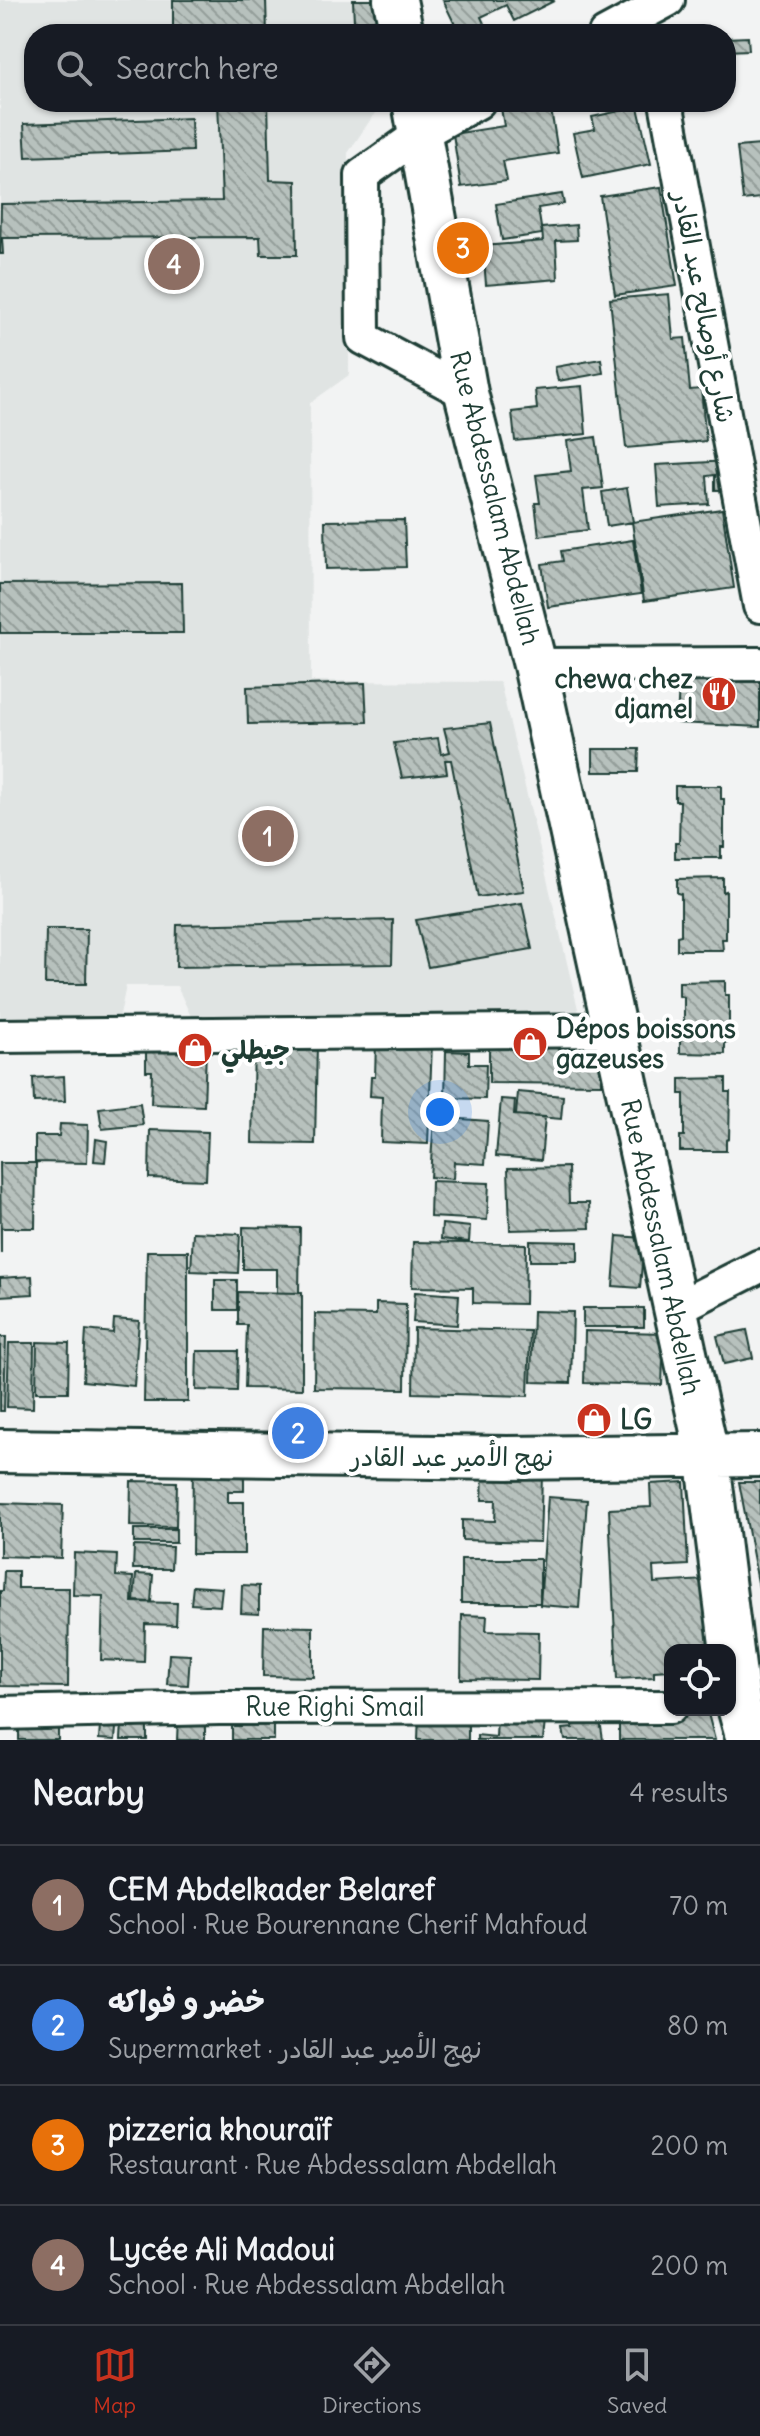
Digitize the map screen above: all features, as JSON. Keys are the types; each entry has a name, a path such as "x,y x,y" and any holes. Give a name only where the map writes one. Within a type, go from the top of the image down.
{"main road":[{"path":"395,0 400,24"},
{"name":"Rue Abdessalam Abdellah","path":"417,118 466,393 535,665 707,1454 739,1718"},
{"name":"نهج الأمير عبد القادر","path":"0,1451 508,1458 760,1455"}],"street":[{"path":"632,24 657,15"},
{"path":"440,112 417,118 362,175 363,338 466,393"},
{"name":"شارع أوصالح عبد القادر","path":"668,112 760,606"},
{"path":"535,665 760,664"},
{"path":"0,1036 614,1030"},
{"path":"675,1309 760,1266"},
{"name":"Rue Righi Smail","path":"0,1713 219,1708 664,1707"}],"shaded area":[{"path":"0,0 354,0 359,24 24,24 24,112 376,112 348,153 349,375 310,403 311,681 500,682 579,1013 194,1023 177,986 126,986 118,1024 0,1025"}],"building":[{"path":"173,0 266,0 267,24 173,24"},
{"path":"353,0 375,0 377,20 354,22"},
{"path":"443,0 554,1 514,21 506,5 481,17 484,24 455,24"},
{"path":"748,37 749,50 736,51 736,38"},
{"path":"218,112 268,112 270,180 296,181 297,255 261,255 260,237 2,238 3,254 0,254 1,204 222,201"},
{"path":"502,112 551,112 558,153 503,161 507,181 461,187 453,134 504,126"},
{"path":"615,112 639,112 651,164 583,178 573,133 595,129 592,117"},
{"path":"191,118 192,151 26,157 24,124"},
{"path":"760,145 760,198 743,200 737,147"},
{"path":"661,187 677,286 615,295 600,196"},
{"path":"562,194 564,204 538,208 542,234 502,240 496,204"},
{"path":"576,225 577,240 556,241 558,279 486,285 483,246 543,241 542,228"},
{"path":"669,294 673,339 685,338 690,390 701,389 706,441 626,448 610,299"},
{"path":"601,359 603,373 558,381 555,367"},
{"path":"582,386 586,434 515,441 512,412 537,409 535,390"},
{"path":"596,437 603,488 583,490 588,530 539,536 535,503 540,503 536,475 571,471 567,441"},
{"path":"729,461 730,490 715,490 715,475 707,476 709,504 659,507 656,465"},
{"path":"627,488 633,522 607,526 602,492"},
{"path":"722,509 734,588 644,601 632,522"},
{"path":"404,520 406,567 326,569 325,521"},
{"path":"633,540 641,594 548,607 542,564 563,561 561,551"},
{"path":"182,583 183,633 0,633 0,584"},
{"name":"chewa chez djamel","path":"680,662 760,666 760,727 677,723"},
{"path":"365,683 367,722 248,724 247,687"},
{"path":"490,723 524,891 478,897 451,760 445,760 447,773 402,778 394,743 438,738 441,754 450,752 444,728"},
{"path":"593,749 639,749 638,772 593,772"},
{"path":"675,786 721,786 724,847 721,847 721,858 675,858 675,843 679,843 680,801 675,801"},
{"path":"723,878 726,939 722,939 723,950 677,950 677,936 681,935 681,894 677,893 677,879"},
{"path":"522,903 532,949 428,967 416,920"},
{"path":"393,920 392,964 176,967 177,925"},
{"path":"46,929 87,929 86,984 45,984"},
{"path":"725,981 725,995 729,995 729,1042 725,1042 725,1054 680,1053 680,1039 684,1039 684,997 679,996 679,982"},
{"path":"489,1040 601,1041 601,1084 489,1083"},
{"path":"254,1041 317,1043 315,1144 252,1143"},
{"path":"376,1041 432,1043 428,1144 381,1142 382,1097 370,1096 371,1077 375,1077"},
{"path":"146,1049 206,1050 204,1106 151,1104 152,1071 146,1071"},
{"path":"446,1051 469,1052 469,1064 486,1064 485,1099 445,1098"},
{"path":"64,1076 65,1101 34,1102 33,1078"},
{"path":"726,1078 726,1092 730,1092 726,1151 680,1151 680,1136 684,1136 684,1094 680,1094 680,1079"},
{"path":"518,1092 563,1096 561,1119 516,1115"},
{"path":"501,1099 515,1100 514,1115 545,1117 541,1160 496,1156"},
{"path":"140,1103 143,1125 102,1129 99,1108"},
{"path":"434,1117 488,1121 485,1164 454,1162 453,1179 430,1177"},
{"path":"60,1124 88,1125 87,1163 35,1162 35,1136 59,1136"},
{"path":"150,1130 208,1132 206,1180 149,1178"},
{"path":"96,1139 107,1141 105,1162 94,1161"},
{"path":"0,1163 36,1163 35,1228 1,1228 1,1254"},
{"path":"568,1167 569,1203 589,1203 590,1228 510,1230 508,1168"},
{"path":"431,1181 489,1183 487,1220 430,1217"},
{"path":"442,1224 470,1227 469,1242 441,1239"},
{"path":"243,1227 300,1228 299,1293 277,1293 277,1269 243,1269"},
{"path":"193,1232 240,1234 238,1273 191,1271"},
{"path":"617,1236 644,1238 640,1288 613,1286"},
{"path":"530,1241 578,1242 578,1261 530,1261"},
{"path":"413,1242 526,1244 525,1304 473,1303 473,1288 412,1287"},
{"path":"147,1251 188,1251 188,1402 144,1402"},
{"path":"32,1276 33,1294 0,1296 0,1278"},
{"path":"215,1280 237,1280 237,1310 215,1310"},
{"path":"238,1292 302,1293 302,1389 245,1388 247,1325 238,1325"},
{"path":"415,1292 459,1295 457,1325 413,1322"},
{"path":"376,1303 406,1304 405,1389 314,1388 315,1314 376,1315"},
{"path":"583,1308 644,1308 644,1327 583,1327"},
{"path":"533,1311 573,1312 571,1383 531,1382"},
{"path":"114,1319 139,1321 134,1386 83,1381 86,1330 113,1333"},
{"path":"414,1328 530,1331 528,1396 413,1393"},
{"path":"747,1330 753,1358 724,1364 717,1336"},
{"path":"585,1331 664,1333 662,1385 584,1383"},
{"path":"0,1337 6,1337 4,1411 0,1411"},
{"path":"37,1342 69,1343 68,1392 36,1392"},
{"path":"9,1343 34,1343 33,1408 7,1407"},
{"path":"197,1351 238,1351 237,1391 196,1390"},
{"path":"193,1462 244,1462 244,1491 228,1491 228,1502 244,1502 244,1554 192,1554"},
{"path":"483,1473 542,1475 540,1542 462,1540 462,1520 495,1521 496,1500 482,1500"},
{"path":"131,1481 177,1482 176,1527 130,1526"},
{"path":"684,1482 688,1565 653,1567 654,1583 706,1580 709,1644 664,1644 664,1670 654,1671 654,1677 617,1679 609,1509 651,1507 650,1484"},
{"path":"739,1482 760,1482 760,1593"},
{"path":"548,1497 587,1500 579,1608 540,1605"},
{"path":"0,1503 63,1505 61,1558 0,1556"},
{"path":"134,1529 176,1529 176,1543 134,1543"},
{"path":"134,1546 172,1547 171,1569 133,1569"},
{"path":"74,1553 117,1555 116,1576 133,1577 132,1602 177,1603 176,1625 145,1624 144,1662 101,1660 103,1596 73,1595"},
{"path":"461,1559 540,1559 540,1603 461,1603"},
{"path":"4,1571 18,1571 18,1588 69,1588 68,1687 0,1686 0,1591 3,1591"},
{"path":"136,1574 153,1575 151,1602 134,1601"},
{"path":"242,1585 259,1586 259,1614 241,1613"},
{"path":"193,1586 222,1588 220,1606 191,1604"},
{"path":"462,1615 487,1616 486,1631 539,1632 538,1680 461,1679"},
{"path":"264,1626 313,1627 313,1677 263,1676"},
{"path":"169,1654 190,1655 188,1685 167,1684"},
{"path":"619,1708 664,1709 664,1716 709,1716 715,1740 619,1740"},
{"path":"419,1711 468,1712 468,1740 418,1740"},
{"path":"101,1714 117,1716 115,1740 99,1739"},
{"path":"599,1714 603,1740 565,1740 563,1729 573,1728 572,1718"},
{"path":"497,1717 545,1721 543,1740 477,1740 477,1735 496,1737"},
{"path":"178,1718 205,1719 205,1740 177,1740"},
{"path":"232,1720 274,1720 274,1740 232,1740"},
{"path":"122,1721 147,1722 147,1740 121,1740"},
{"path":"58,1722 58,1740 19,1740 19,1723"}],"place":[{"name":"pizzeria khouraïf","path":"463,248"},
{"name":"Lycée Ali Madoui","path":"174,264"},
{"name":"chewa chez djamel","path":"719,694"},
{"name":"CEM Abdelkader Belaref","path":"268,836"},
{"name":"Dépos boissons gazeuses","path":"530,1044"},
{"name":"جيطلي","path":"195,1050"},
{"name":"LG","path":"594,1420"},
{"name":"خضر و فواكه","path":"298,1433"}]}
